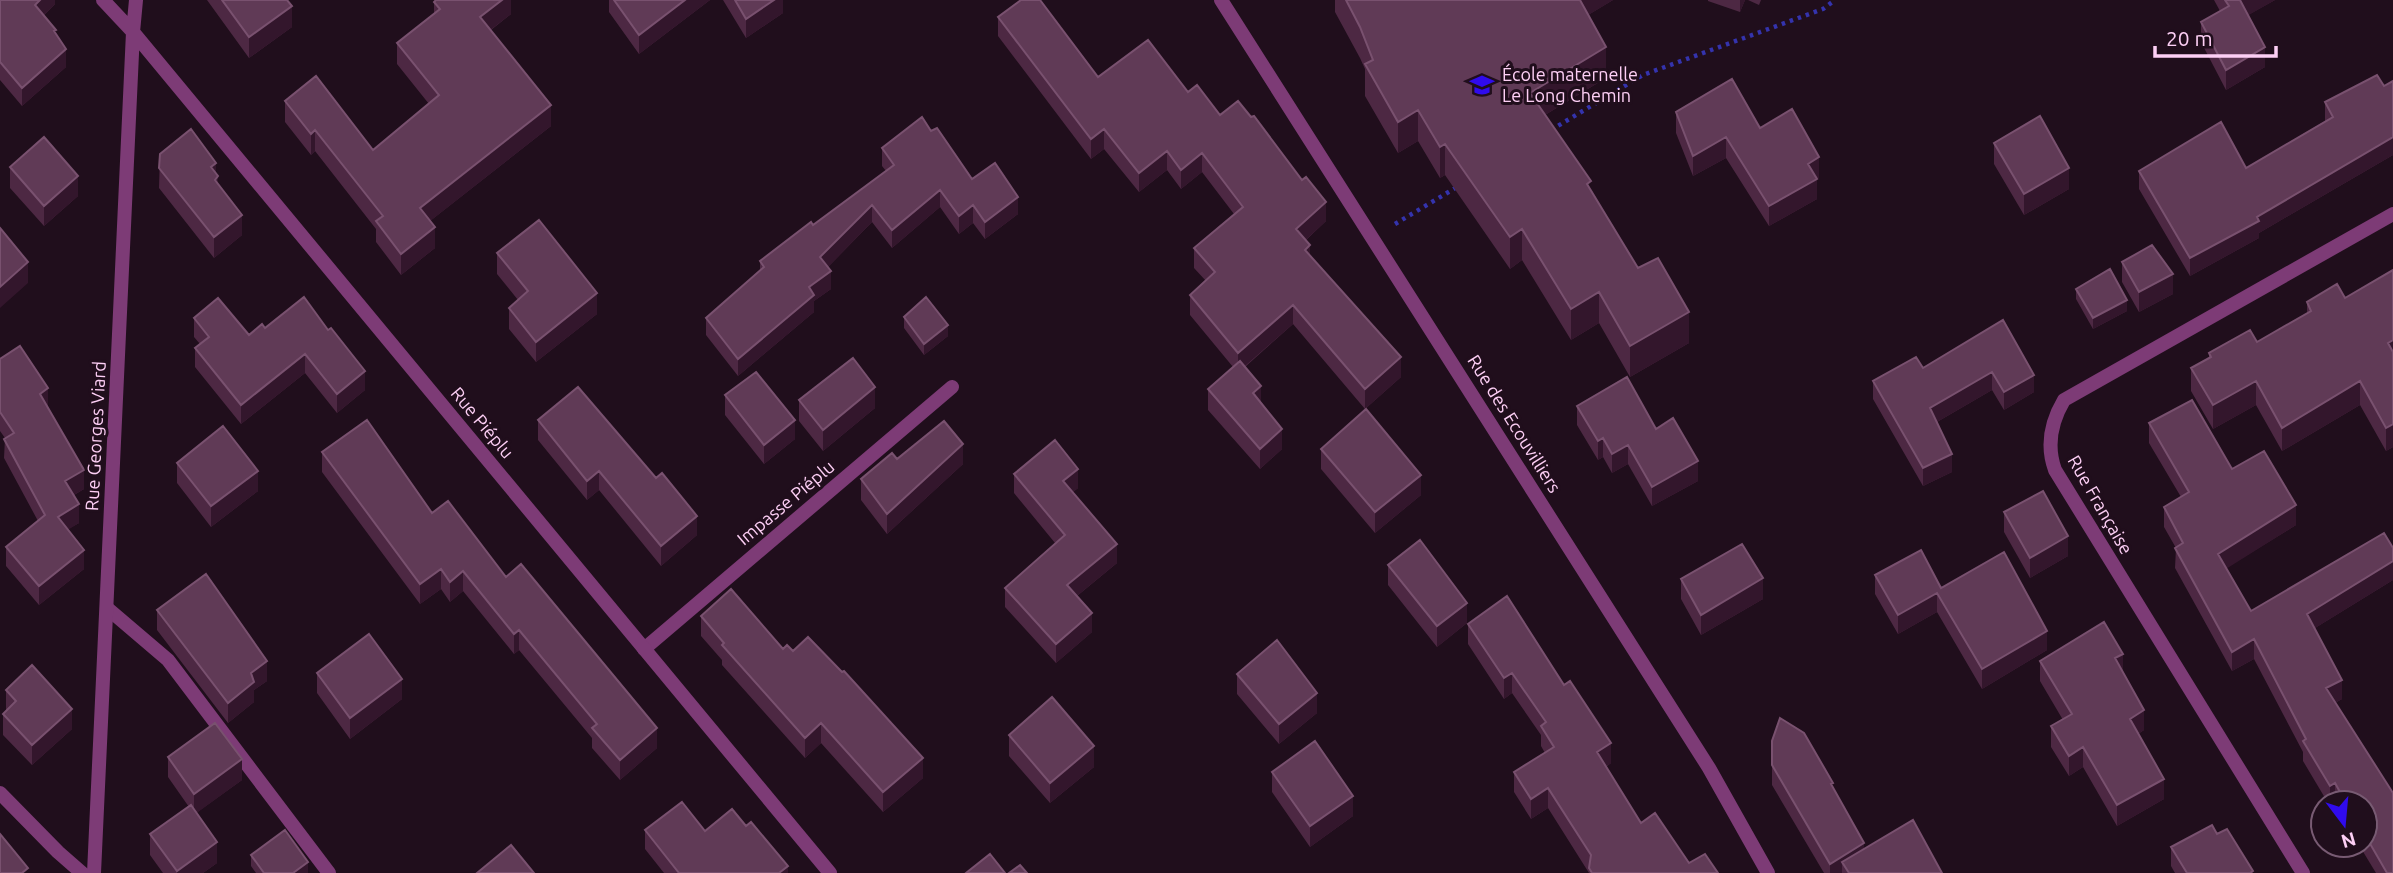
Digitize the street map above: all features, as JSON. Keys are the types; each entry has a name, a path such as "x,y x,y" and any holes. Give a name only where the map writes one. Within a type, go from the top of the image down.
{"street":[{"name":"Rue Piéplu","path":"103,0 133,32 831,873"},
{"name":"Rue Georges Viard","path":"94,873 136,0"},
{"name":"Rue des Ecouvilliers","path":"1220,0 1709,768 1768,873"},
{"name":"Rue Française","path":"2303,873 2055,470 2049,454 2053,418 2064,400 2393,214"},
{"name":"Impasse Piéplu","path":"644,649 952,387"},
{"path":"107,608 168,660 329,873"},
{"path":"0,793 82,873"}],"path":[{"path":"1549,131 1643,75 1823,9 1835,0"},
{"path":"1373,238 1467,181"}],"building":[{"path":"0,0 40,0 35,5 56,30 54,31 66,49 22,88 0,62"},
{"path":"222,0 287,0 292,6 249,37"},
{"path":"502,0 480,17 551,105 420,208 435,227 401,254 376,221 383,216 315,130 311,134 285,101 316,76 373,150 439,95 397,43 440,9 434,2"},
{"path":"614,0 685,0 639,35"},
{"path":"735,0 774,0 746,19"},
{"path":"1021,0 1040,0 1098,77 1148,40 1188,92 1197,85 1220,115 1238,101 1251,117 1254,116 1302,180 1306,177 1326,202 1296,229 1310,245 1305,250 1401,357 1365,389 1293,305 1238,353 1190,295 1215,272 1194,248 1243,207 1202,153 1181,170 1167,151 1139,173 1104,129 1091,139 998,17"},
{"path":"1346,0 1580,0 1606,47 1530,93 1591,181 1587,184 1638,268 1658,258 1689,312 1630,346 1599,292 1571,309 1522,229 1510,237 1445,144 1440,147 1418,110 1398,122 1365,64 1373,60"},
{"path":"2225,0 2240,0 2265,47 2226,70 2201,22 2229,6"},
{"path":"2377,75 2384,86 2393,81 2393,137 2257,217 2259,221 2190,258 2139,171 2221,122 2246,168 2333,117 2325,102"},
{"path":"1732,79 1760,128 1792,109 1819,157 1808,164 1817,179 1769,206 1726,137 1693,156 1676,112"},
{"path":"2040,116 2069,168 2024,194 1994,143"},
{"path":"922,117 931,131 937,128 972,179 995,163 1018,197 985,222 973,205 959,216 940,190 892,230 872,205 820,257 831,271 809,287 814,295 738,359 706,318 764,267 760,261 894,165 882,148"},
{"path":"191,129 216,163 211,167 218,176 215,180 242,215 214,237 159,168 160,154"},
{"path":"44,137 78,176 44,206 10,167"},
{"path":"539,220 597,293 536,342 509,308 528,291 497,253"},
{"path":"0,228 28,262 0,287"},
{"path":"2152,245 2173,274 2139,292 2122,262"},
{"path":"2110,269 2127,300 2093,318 2076,289"},
{"path":"2393,270 2393,340 2388,343 2393,352 2393,424 2386,428 2360,381 2282,428 2256,381 2213,405 2191,368 2211,357 2209,353 2250,330 2257,342 2311,311 2307,302 2337,284 2345,298"},
{"path":"304,297 328,330 331,328 365,371 337,394 305,354 241,405 195,348 209,337 194,318 218,298 249,335 262,324 265,328"},
{"path":"926,297 948,325 924,344 904,317"},
{"path":"2003,320 2034,375 2004,392 1992,372 1930,408 1952,454 1923,468 1873,381 1916,357 1923,368"},
{"path":"20,346 48,388 40,394 84,470 65,481 79,504 58,517 84,550 39,586 6,547 45,515 4,439 14,433 0,412 0,359"},
{"path":"853,358 875,387 823,430 799,400"},
{"path":"1240,361 1261,386 1253,393 1282,429 1260,449 1208,389"},
{"path":"756,372 795,420 764,445 725,395"},
{"path":"1627,377 1656,429 1673,418 1698,461 1652,487 1628,445 1612,454 1603,438 1598,441 1577,406"},
{"path":"578,387 656,478 662,473 697,516 661,546 599,471 587,481 538,420"},
{"path":"2192,400 2232,469 2264,451 2296,505 2218,554 2251,611 2384,533 2393,548 2393,561 2307,614 2342,680 2326,688 2393,793 2393,873 2387,873 2379,859 2379,789 2338,789 2335,783 2330,786 2303,741 2306,739 2254,639 2232,652 2175,548 2183,543 2164,507 2189,492 2149,423"},
{"path":"1366,409 1421,475 1375,512 1321,449"},
{"path":"367,420 432,513 448,501 506,577 521,564 657,728 620,760 592,728 597,724 519,630 514,634 463,571 450,582 441,569 420,584 322,452"},
{"path":"944,421 963,444 887,514 861,479 892,453 897,459"},
{"path":"223,426 258,471 211,506 177,463"},
{"path":"1055,440 1078,469 1063,481 1117,544 1067,585 1092,613 1056,644 1005,588 1065,535 1014,474"},
{"path":"2043,491 2068,536 2030,558 2004,512"},
{"path":"1420,540 1467,603 1437,626 1388,565"},
{"path":"1742,544 1763,578 1701,615 1681,579"},
{"path":"1921,550 1941,588 2004,552 2047,631 1982,669 1937,593 1898,615 1875,575"},
{"path":"206,574 267,661 251,673 254,682 228,703 157,610"},
{"path":"731,589 783,649 787,645 793,651 808,637 842,672 844,671 923,758 883,792 821,723 805,738 722,645 724,643 701,616"},
{"path":"1507,596 1564,685 1570,681 1611,743 1597,752 1641,823 1655,813 1689,863 1705,854 1718,873 1592,873 1589,868 1591,855 1548,788 1531,799 1514,772 1554,747 1541,726 1546,722 1512,673 1504,678 1468,624"},
{"path":"2104,622 2123,654 2115,658 2144,710 2130,719 2164,779 2117,805 2083,747 2069,756 2051,726 2072,714 2040,661"},
{"path":"369,634 402,679 350,718 317,673"},
{"path":"1277,640 1317,693 1279,724 1237,674"},
{"path":"32,665 72,709 32,745 3,714 16,701 6,690"},
{"path":"1052,697 1094,746 1050,783 1009,735"},
{"path":"1780,718 1804,733 1864,843 1830,864 1772,765 1772,741"},
{"path":"215,723 242,759 194,794 168,757"},
{"path":"1315,741 1353,796 1310,826 1272,772"},
{"path":"682,802 705,831 732,809 746,826 751,822 788,866 779,873 679,873 645,830"},
{"path":"191,805 217,842 177,871 150,834"},
{"path":"1913,820 1942,873 1849,873 1842,862"},
{"path":"2212,825 2217,834 2227,829 2253,871 2187,873 2171,847"},
{"path":"285,830 308,862 293,873 264,873 251,855"},
{"path":"0,834 28,868 22,873 0,873"},
{"path":"511,845 534,873 477,873"},
{"path":"990,854 1005,873 966,873"},
{"path":"1020,865 1027,873 1009,873"}],"place":[{"name":"École maternelle Le Long Chemin","path":"1482,85"}]}
